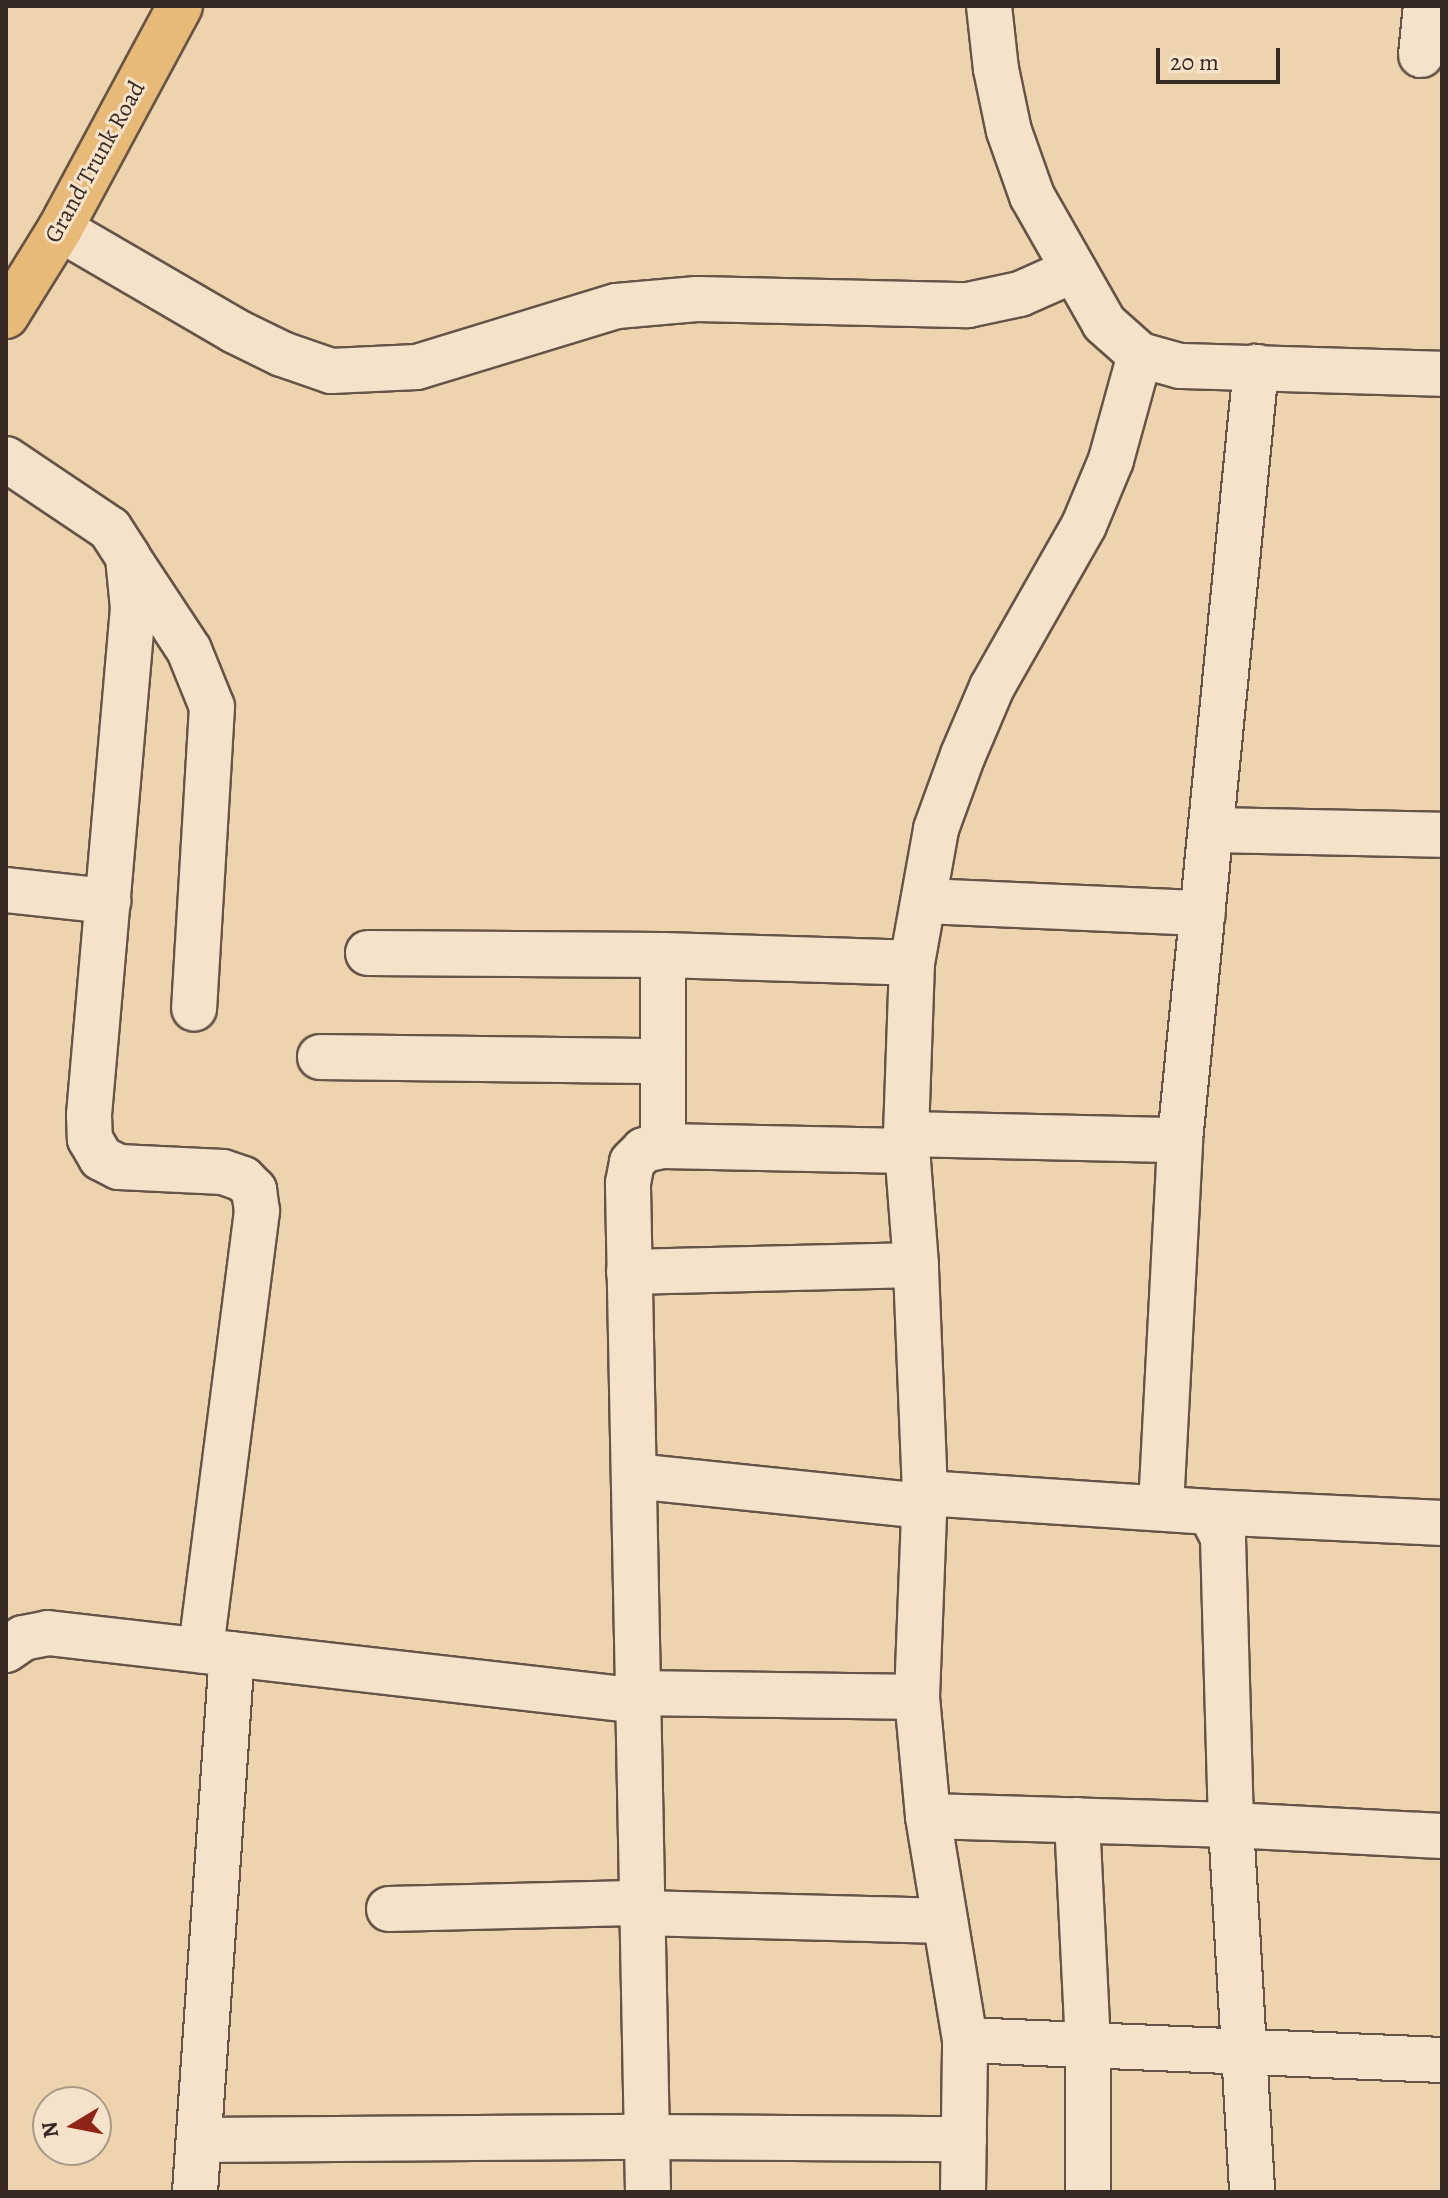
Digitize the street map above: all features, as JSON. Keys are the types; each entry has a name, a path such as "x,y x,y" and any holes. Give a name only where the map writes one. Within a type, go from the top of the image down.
{"main road":[{"name":"Grand Trunk Road","path":"6,316 60,229 180,6"}],"street":[{"path":"989,6 996,69 1009,131 1032,196 1104,323 1140,355 1180,366 1442,374"},
{"path":"1421,55 1426,6"},
{"path":"60,229 235,331 282,354 331,371 417,367 617,306 697,299 968,305 1020,294 1072,271"},
{"path":"963,2192 965,2040 928,1816 917,1697 925,1500 916,1265 907,1142 912,963 936,829 963,755 992,687 1084,525 1111,460 1140,355"},
{"path":"1161,1507 1180,1140 1256,367"},
{"path":"6,459 110,529 189,650 212,707 194,1008"},
{"path":"128,557 133,608 89,1115 90,1139 101,1158 119,1167 223,1172 243,1179 254,1190 257,1211 216,1652 195,2192"},
{"path":"1211,830 1442,835"},
{"path":"6,890 108,901"},
{"path":"924,901 1203,913"},
{"path":"368,953 663,955 912,963"},
{"path":"663,955 663,1146"},
{"path":"320,1057 663,1061"},
{"path":"648,2192 629,1272 628,1183 632,1162 644,1150 663,1146 1180,1140"},
{"path":"629,1272 916,1265"},
{"path":"634,1476 925,1500 1161,1507 1442,1523"},
{"path":"1210,1512 1223,1538 1231,1825 1252,2192"},
{"path":"6,1650 23,1638 48,1633 638,1697 917,1697"},
{"path":"928,1816 1231,1825 1442,1836"},
{"path":"1077,1820 1088,2046 1088,2192"},
{"path":"389,1909 642,1908 944,1921"},
{"path":"965,2040 1442,2060"},
{"path":"199,2140 647,2137 964,2139"}]}
